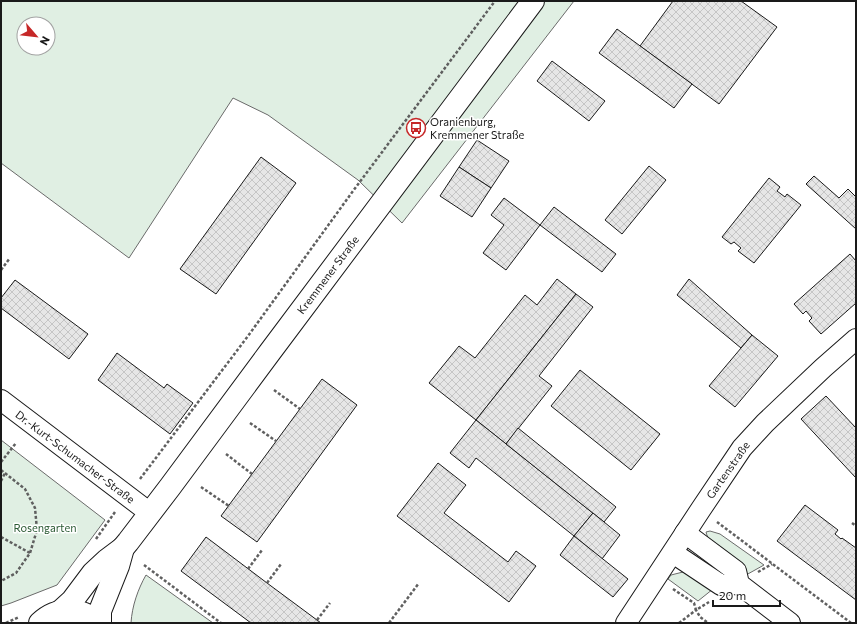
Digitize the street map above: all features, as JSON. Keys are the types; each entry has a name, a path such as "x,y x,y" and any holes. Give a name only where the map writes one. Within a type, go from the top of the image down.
{"main road":[{"name":"Kremmener Straße","path":"61,612 72,601 96,570 123,548 533,1"},
{"name":"Kremmener Straße","path":"99,623 100,611 116,572 123,548"},
{"path":"40,623 46,617 54,614 75,611 82,613 99,623"}],"street":[{"name":"Gartenstraße","path":"626,623 742,448 760,428 856,339"},
{"name":"Dr.-Kurt-Schumacher-Straße","path":"1,400 150,513"},
{"path":"685,533 736,571 739,584 790,623"},
{"path":"673,553 721,586 739,584"}],"path":[{"path":"137,482 248,336 495,1"},
{"path":"1,270 10,258"},
{"path":"274,390 300,409"},
{"path":"250,423 276,441"},
{"path":"1,462 16,443"},
{"path":"226,454 252,474"},
{"path":"1,470 25,489 35,508 37,530 30,553 16,573 1,581"},
{"path":"1,481 5,473"},
{"path":"201,487 229,506"},
{"path":"701,509 851,623"},
{"path":"852,523 856,526"},
{"path":"1,537 30,553"},
{"path":"248,569 262,550"},
{"path":"267,583 281,564"},
{"path":"144,565 221,623"},
{"path":"656,578 694,603 700,617 708,623"},
{"path":"389,623 419,583"},
{"path":"317,620 330,603"},
{"path":"680,623 696,610"}],"green space":[{"path":"1,1 574,1 402,223 358,180 268,115 233,98 129,258 1,163"},
{"name":"Rosengarten","path":"1,440 105,520 57,585 1,606"},
{"path":"710,531 720,534 764,565 746,575 712,544 706,532"},
{"path":"683,572 713,589 698,601 668,579 671,575"},
{"path":"146,575 213,623 131,623 136,598"}],"building":[{"path":"673,1 741,1 777,27 719,104 640,46"},
{"path":"617,29 692,84 674,108 599,53"},
{"path":"552,61 605,101 589,121 537,81"},
{"path":"477,140 509,161 491,188 459,167"},
{"path":"261,157 296,183 216,294 180,269"},
{"path":"649,166 666,180 622,234 605,220"},
{"path":"459,167 491,188 472,217 440,196"},
{"path":"814,176 839,198 848,189 856,197 856,229 806,184"},
{"path":"769,178 780,187 777,191 785,197 787,194 801,205 754,263 738,251 741,248 734,242 731,244 722,237"},
{"path":"504,198 540,225 506,270 483,253 504,225 491,215"},
{"path":"554,207 616,254 602,272 540,225"},
{"path":"850,254 856,261 856,303 821,334 809,321 812,318 806,311 803,314 794,304"},
{"path":"557,279 576,294 476,420 429,383 459,346 475,358 525,295 537,305"},
{"path":"689,279 752,335 741,348 677,295"},
{"path":"15,280 88,334 69,359 1,308 1,298"},
{"path":"576,294 593,307 539,376 552,386 506,444 476,420"},
{"path":"752,335 778,356 735,407 709,386"},
{"path":"117,353 164,388 167,384 193,403 170,434 98,380"},
{"path":"580,370 660,434 631,470 551,406"},
{"path":"322,379 357,405 257,542 221,516"},
{"path":"826,396 856,428 856,478 801,419"},
{"path":"476,420 593,513 574,536 476,458 469,468 450,453"},
{"path":"518,428 616,507 604,522 506,444"},
{"path":"438,463 466,485 444,513 508,562 516,551 536,566 509,602 397,516"},
{"path":"805,505 838,530 835,534 856,548 856,600 777,541"},
{"path":"593,513 620,535 602,559 574,536"},
{"path":"574,536 628,579 613,597 560,555"},
{"path":"206,537 321,623 251,623 181,571"}],"place":[{"name":"Oranienburg, Kremmener Straße","path":"416,128"}]}
